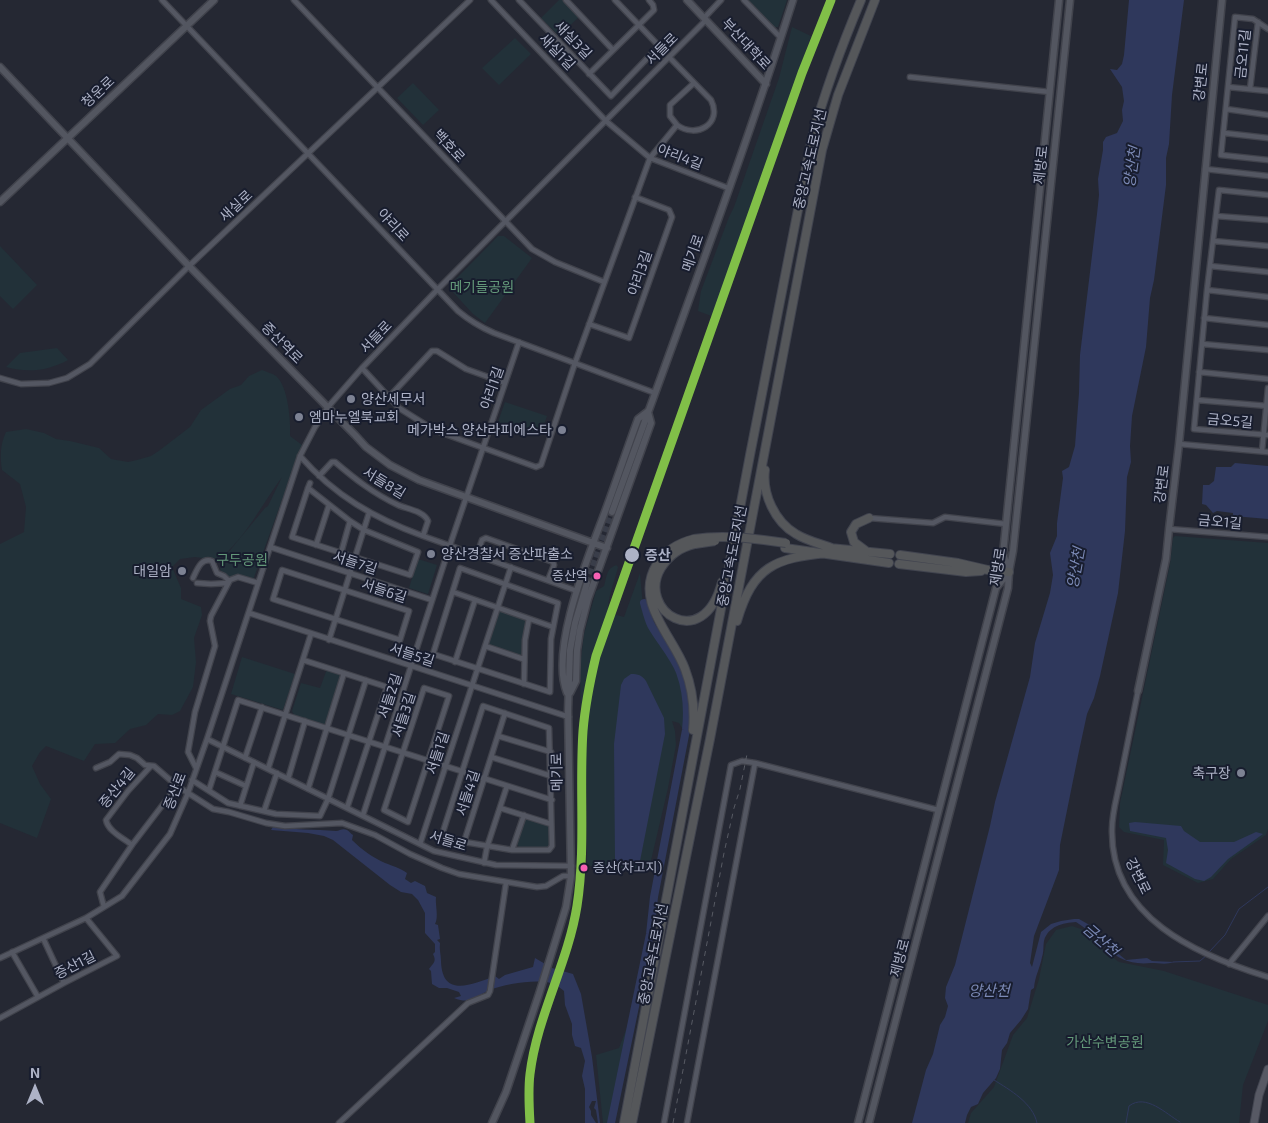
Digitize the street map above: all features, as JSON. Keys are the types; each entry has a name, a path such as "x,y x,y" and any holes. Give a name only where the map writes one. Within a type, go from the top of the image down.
{"highway":[{"name":"중앙고속도로지선","path":"624,1123 664,901 812,138 822,100 861,0"},
{"name":"중앙고속도로지선","path":"632,1123 718,697 822,150 838,95 875,0"},
{"path":"792,308 793,319 764,475 766,491 771,507 783,523 796,534 831,551"},
{"path":"694,541 672,554 658,573 655,584 656,594 663,608 670,616 680,620 695,619 704,615 716,599 721,584 738,503 742,495"},
{"path":"664,901 664,887 692,742 694,702 685,667 655,614 650,587 652,572 662,557 675,546 710,536 726,536 786,546 889,558 868,552 858,547 854,542 851,532 856,524 869,518"},
{"path":"718,697 723,689 735,626 742,602 753,583 767,569 783,560 831,551 868,552"},
{"path":"900,555 1009,572"},
{"path":"899,564 966,572 988,570"}],"main road":[{"path":"1254,1123 1259,1095 1268,1069"}],"street":[{"name":"야리로","path":"162,0 458,311 479,327 655,392"},
{"name":"청운로","path":"0,202 214,0"},
{"name":"백호로","path":"294,0 532,249 545,257 604,282"},
{"name":"새실로","path":"0,378 22,384 40,384 59,380 79,372 90,364 189,266 470,0"},
{"name":"새실1길","path":"491,0 606,120"},
{"name":"새실3길","path":"519,0 611,96 659,46 639,24"},
{"path":"566,0 614,50"},
{"path":"615,0 639,24"},
{"name":"새실3길","path":"589,74 654,10 654,5 648,0"},
{"name":"부산대학로","path":"687,0 766,84"},
{"name":"서들로","path":"572,866 509,866 448,855 420,844 207,739 300,456 328,407 362,368 438,289 669,58 721,0"},
{"path":"744,0 781,38"},
{"name":"메기로","path":"612,512 766,84 793,0"},
{"path":"858,1123 996,588 1009,572 1002,554 1059,0"},
{"name":"제방로","path":"869,1123 1008,588 1009,572 1014,551 1070,0"},
{"name":"강변로","path":"1222,0 1180,444 1166,559 1114,809 1112,829 1113,849 1120,873 1136,902 1157,924 1182,941 1227,964"},
{"path":"1268,29 1253,19 1235,17 1222,155 1268,160"},
{"name":"금오11길","path":"1250,89 1258,22"},
{"path":"669,58 694,83 711,100 713,105 714,113 711,121 704,128 684,130 670,116 670,105 694,83"},
{"name":"증산역로","path":"0,67 189,266 366,447 390,465 419,480 606,548"},
{"path":"910,77 1050,92"},
{"name":"금오11길","path":"1228,87 1268,91"},
{"path":"1226,109 1268,115"},
{"name":"야리4길","path":"606,120 650,158 728,188"},
{"path":"362,368 400,408 434,430 536,467 541,465 575,363 650,158 677,125"},
{"path":"1224,132 1268,138"},
{"path":"1205,170 1268,176"},
{"name":"금오5길","path":"1266,435 1194,429 1204,318 1219,190 1268,195"},
{"name":"야리3길","path":"589,324 629,338 672,217 669,210 635,197"},
{"path":"1216,216 1268,220"},
{"path":"1213,240 1268,246"},
{"path":"1210,266 1268,272"},
{"path":"1207,290 1268,297"},
{"path":"1204,318 1268,325"},
{"name":"야리1길","path":"466,498 519,342"},
{"path":"1202,344 1268,350"},
{"path":"388,397 432,351 437,351 466,369 505,383"},
{"path":"1199,372 1268,379"},
{"name":"금오5길","path":"1262,451 1266,435 1268,388"},
{"name":"금오5길","path":"1197,400 1267,406"},
{"path":"648,412 651,423 588,599 577,650 576,682 568,696 564,684 564,648 567,627 577,591 638,419 648,412"},
{"path":"1180,444 1268,452"},
{"path":"300,456 319,476 354,504 369,513 396,526 577,591"},
{"name":"서들8길","path":"319,476 332,462 335,462 372,492 427,518 428,521 423,536"},
{"name":"서들6길","path":"309,486 328,505 364,530 418,552 410,575 292,537 309,486"},
{"name":"서들2길","path":"363,815 466,498"},
{"path":"316,545 328,505"},
{"path":"605,512 610,518 618,518"},
{"name":"서들6길","path":"329,640 369,513"},
{"path":"869,518 933,523 945,517 1006,524"},
{"path":"340,553 350,521"},
{"name":"금오1길","path":"1169,529 1268,537"},
{"path":"476,555 484,538 494,541 553,562 548,580"},
{"name":"서들7길","path":"270,548 432,600"},
{"path":"193,578 200,565 204,560 207,560 212,561 217,573 224,576 229,582"},
{"name":"서들1길","path":"420,844 511,567"},
{"path":"460,568 558,603 550,658 550,692 433,654 453,592 460,568"},
{"name":"서들6길","path":"282,570 345,590 409,611 400,640 272,599 282,570"},
{"path":"582,576 589,574 595,580"},
{"path":"196,582 211,584 229,582 238,577 258,582"},
{"name":"증산로","path":"0,958 86,918 122,896 170,834 188,793 196,768 188,752 195,712 215,646 210,622 211,616 229,582"},
{"name":"메기로","path":"492,1123 506,1092 566,907 572,866 568,696 570,650 575,623 587,583"},
{"path":"453,592 553,628"},
{"path":"455,662 475,600"},
{"name":"서들5길","path":"249,613 569,717"},
{"path":"524,684 523,659 529,619"},
{"path":"268,769 312,634"},
{"path":"485,646 523,659"},
{"path":"192,780 224,801 240,806 276,814 320,816 328,799 366,680 303,660"},
{"path":"308,788 344,673"},
{"name":"서들3길","path":"347,808 387,687 366,680"},
{"name":"서들3길","path":"424,688 449,696 428,760 408,822 384,810 424,688"},
{"name":"서들3길","path":"223,747 238,700 552,800"},
{"path":"483,706 505,713 550,728 552,846 549,850 512,850 441,838 483,706"},
{"path":"245,758 262,707"},
{"name":"서들4길","path":"464,842 505,713"},
{"path":"288,779 305,721"},
{"path":"498,736 551,752"},
{"path":"196,768 207,739"},
{"path":"209,790 223,747"},
{"name":"증산4길","path":"96,768 110,762 120,754 130,754 145,765 154,766 178,786 213,810 230,812 266,823 285,826 342,823 375,835 410,854 459,874 537,888 546,886 563,876 571,876"},
{"name":"서들4길","path":"491,757 551,776"},
{"path":"664,1123 731,765 742,761 755,763 938,810"},
{"path":"240,806 254,762"},
{"path":"687,1123 755,763"},
{"name":"증산4길","path":"132,845 109,828 106,820 128,791 151,766"},
{"path":"215,772 246,786"},
{"path":"262,812 277,773"},
{"path":"104,907 100,892 132,845 178,786"},
{"path":"484,863 487,847 507,786"},
{"path":"500,808 551,824"},
{"path":"512,850 524,815"},
{"path":"339,1123 468,1003 488,995 506,883"},
{"path":"1268,916 1227,964 1268,977"},
{"name":"증산1길","path":"0,1018 118,956 86,918"},
{"path":"43,938 64,983"},
{"path":"12,952 38,997"}],"green space":[{"path":"559,0 562,0 579,17 559,36 541,18"},
{"path":"748,0 787,0 778,27 773,27"},
{"path":"792,27 811,36 714,317 698,311 701,291 734,207 779,78"},
{"path":"515,38 531,54 499,85 482,68"},
{"path":"413,83 439,110 423,125 397,98"},
{"name":"메기들공원","path":"498,236 504,236 532,258 485,323 473,314 451,290 450,285"},
{"path":"0,246 37,285 13,309 0,296"},
{"path":"57,348 68,360 53,367 38,370 22,370 6,367 20,353"},
{"name":"구두공원","path":"262,370 276,376 280,381 288,404 290,436 302,445 253,580 237,575 228,578 220,570 222,560 236,543 218,560 195,557 180,559 172,567 181,588 181,599 201,607 202,615 194,638 196,662 193,687 180,711 172,715 158,714 146,725 130,729 115,743 95,744 84,761 46,746 32,766 40,784 51,799 37,838 0,823 0,544 24,532 26,507 20,484 2,470 1,451 6,432 26,429 44,433 56,439 99,448 111,459 128,462 137,460 151,456 160,450 190,427 201,410 230,389 241,385 249,376","holes":["282,477 268,506 238,541"]},
{"path":"505,402 547,416 540,436 498,422"},
{"path":"1175,536 1268,543 1268,829 1266,835 1231,859 1213,879 1198,883 1163,865 1164,840 1124,832 1119,827 1120,803 1170,564 1173,538"},
{"path":"418,559 437,565 428,594 409,588"},
{"path":"616,565 618,567 608,607 613,614 624,617 640,573 643,607 650,627 679,677 686,712 684,731 679,723 672,721 676,745 649,869 598,868 587,865 586,756 581,746 580,667 584,634 596,591 604,586 606,576"},
{"path":"501,611 523,619 526,622 522,654 520,656 490,646 488,643 498,613"},
{"path":"242,657 295,674 283,710 231,694"},
{"path":"327,669 340,673 342,677 327,724 324,725 294,715 292,711 301,683 320,688"},
{"path":"527,819 550,827 550,845 548,847 519,847 517,844"},
{"name":"가산수변공원","path":"1072,926 1084,930 1094,943 1119,962 1164,971 1268,1005 1268,1021 1243,1085 1239,1123 968,1123 971,1113 994,1087 1013,1035 1027,1018 1039,979 1046,944 1056,930"},
{"path":"629,1022 609,1123 603,1123 596,1055 619,1048"}],"water":[{"name":"양산천","path":"1129,0 1184,0 1172,95 1169,144 1166,158 1166,185 1150,298 1146,347 1132,416 1131,462 1127,477 1125,531 1118,593 1100,676 1087,714 1079,751 1060,845 1059,870 1034,936 1030,963 1032,967 1041,932 1051,924 1074,919 1079,919 1093,927 1098,937 1126,960 1147,958 1152,961 1174,962 1165,964 1127,961 1110,951 1076,922 1061,924 1052,929 1044,941 1043,955 1034,988 1031,990 1028,1009 1010,1033 1007,1043 1002,1050 1000,1069 996,1078 983,1093 978,1104 971,1107 965,1123 912,1123 926,1070 948,1006 945,998 946,987 955,965 995,802 1030,677 1035,643 1050,593 1053,575 1050,553 1057,536 1063,478 1062,471 1069,467 1075,446 1080,355 1097,214 1098,179 1103,142 1106,137 1117,133 1123,121 1122,110 1124,101 1122,87 1110,69 1117,70 1122,64"},
{"path":"1235,463 1268,466 1268,519 1233,516 1233,513 1217,511 1213,513 1206,505 1202,504 1203,485 1209,485 1214,481 1216,467 1231,467"},
{"path":"631,674 640,675 646,681 664,718 665,734 640,861 615,861 614,744 621,685 624,679"},
{"path":"1129,823 1181,826 1184,831 1200,842 1234,842 1256,832 1263,834 1228,859 1211,877 1204,881 1195,879 1166,863 1168,850 1166,838 1130,831"},
{"path":"273,827 347,830 353,835 352,840 367,853 407,873 405,879 411,883 415,881 425,886 427,893 436,897 437,918 435,924 438,925 440,939 437,940 440,943 443,973 446,980 452,984 459,986 468,985 495,976 499,979 505,975 533,967 535,958 552,968 573,974 581,994 592,1057 600,1123 598,1123 594,1108 596,1101 592,1101 589,1107 596,1123 585,1123 585,1089 582,1076 585,1061 581,1048 575,1046 572,1024 565,1005 564,991 557,985 544,982 529,982 496,988 465,1001 454,998 461,996 459,992 447,988 439,988 432,984 431,971 429,969 435,961 433,954 435,952 435,944 425,933 425,913 418,900 412,894 401,892 390,885 333,840 308,833 271,830"}],"waterway":[{"path":"611,1123 650,934 654,897 687,723 686,694 680,672 651,625 644,603"},
{"name":"금산천","path":"1209,952 1225,935 1239,909 1268,887"},
{"name":"금산천","path":"1173,962 1200,961 1207,955"},
{"path":"994,1080 1026,1103 1035,1116 1037,1123"},
{"path":"1126,1123 1129,1106 1142,1102 1156,1106 1180,1122"}],"tunnel":[{"path":"587,583 612,512"}],"railway":[{"path":"673,1123 724,853 747,754"}],"transit line":[{"path":"530,1123 529,1086 534,1052 539,1031 567,948 577,906 582,840 583,731 596,656 802,73 831,0"}],"place":[{"name":"양산세무서","path":"351,399"},
{"name":"엠마누엘북교회","path":"299,417"},
{"name":"메가박스 양산라피에스타","path":"562,430"},
{"name":"양산경찰서 증산파출소","path":"431,554"},
{"name":"증산","path":"632,555"},
{"name":"대일암","path":"182,571"},
{"name":"증산역","path":"597,576"},
{"name":"축구장","path":"1241,773"},
{"name":"증산(차고지)","path":"584,868"}]}
